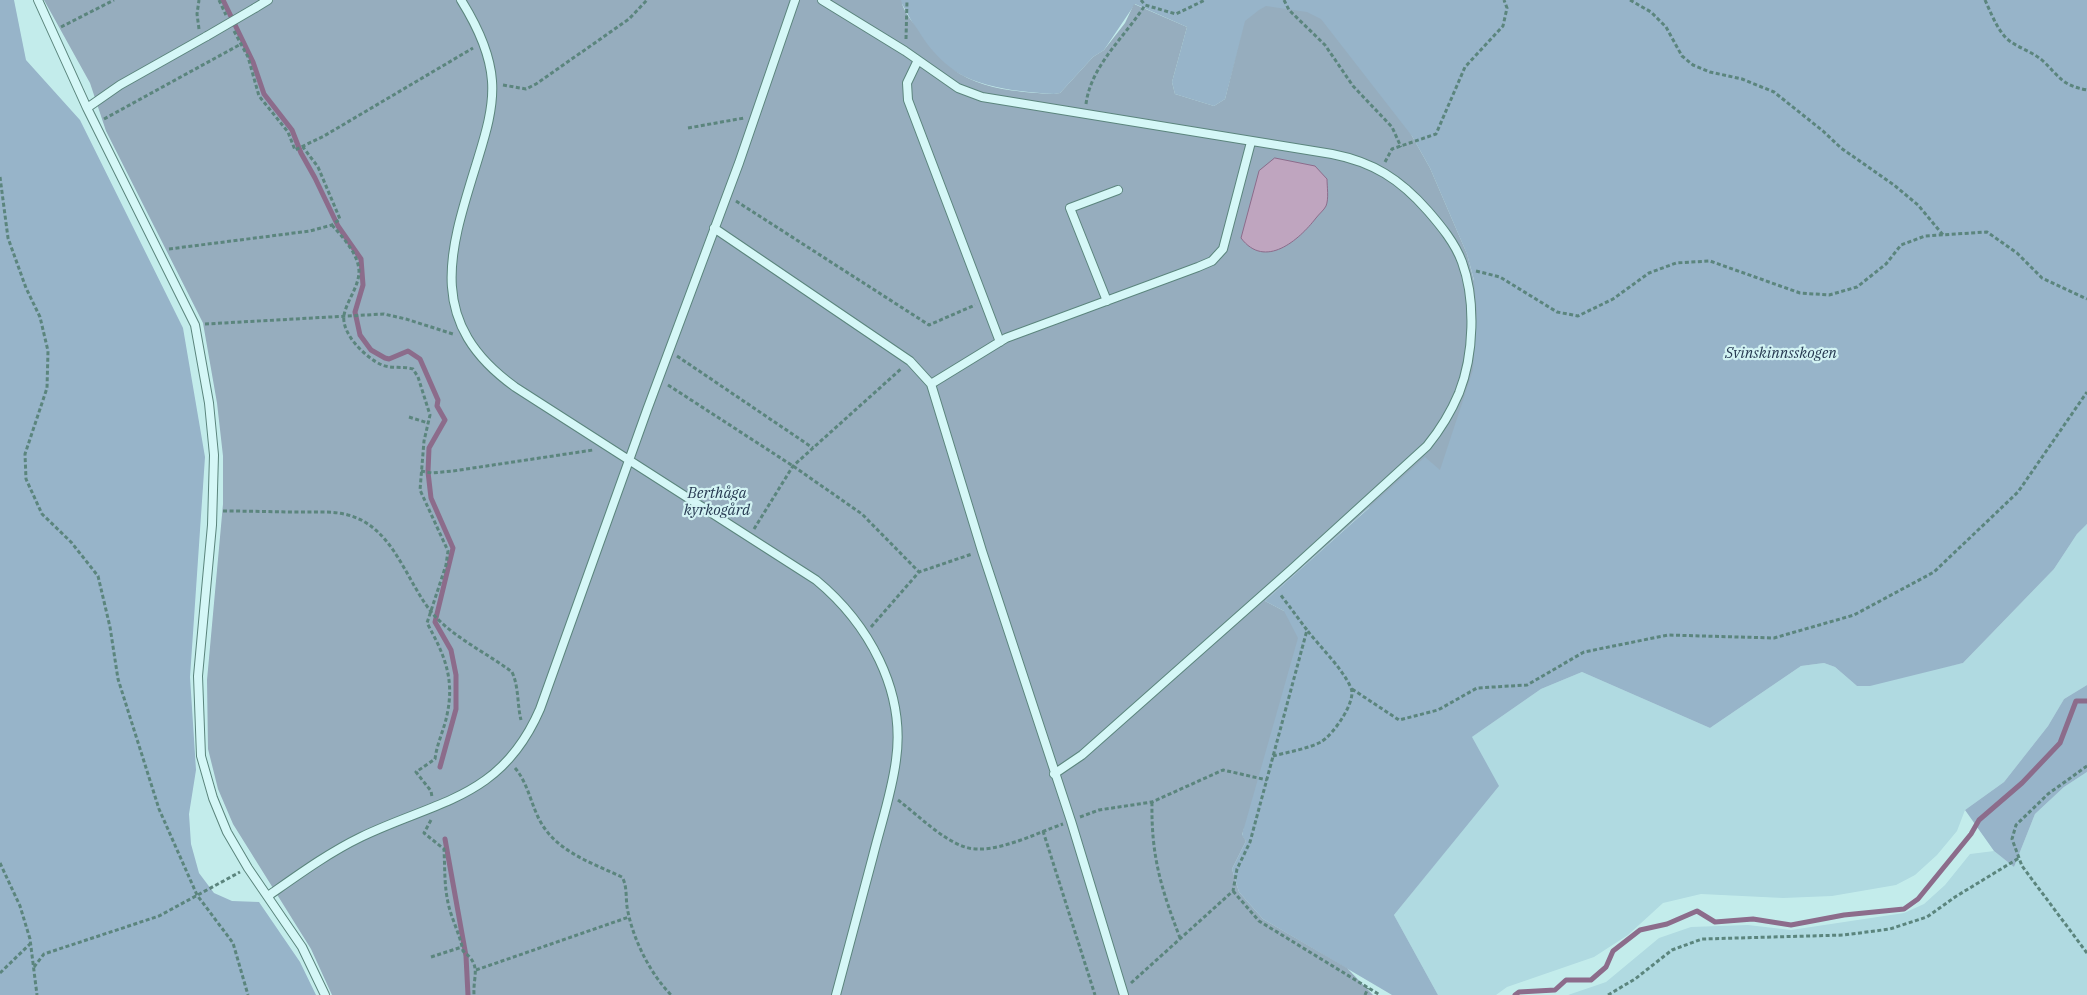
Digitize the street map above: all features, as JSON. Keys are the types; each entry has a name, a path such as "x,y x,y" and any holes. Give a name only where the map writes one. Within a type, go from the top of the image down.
{"lane":[{"path":"38,0 87,108 195,325 209,403 214,454 212,510 198,676 201,756 213,798 227,832 248,868 302,947 325,995"},
{"path":"87,108 120,85 205,38 268,0"},
{"path":"461,0 483,44 492,82 486,132 455,238 452,257 451,278 455,304 470,341 486,362 507,381 802,569 825,587 842,602 866,633 883,668 895,712 897,752 889,794 836,995"},
{"path":"268,896 312,865 351,842 376,830 434,808 475,788 508,760 526,736 540,709 669,350 727,195 795,0"},
{"path":"822,0 905,51 958,88 982,97 1366,162 1379,172 1398,182 1416,198 1448,237 1463,267 1470,306 1467,363 1459,394 1440,429 1421,452 1274,586 1082,755 1054,774"},
{"path":"918,60 907,83 908,100 1000,342"},
{"path":"931,384 1000,342 1206,264 1220,254 1228,235 1251,142"},
{"path":"1106,301 1070,208 1118,190"},
{"path":"714,228 910,361 931,384 982,551 1071,821 1124,993"}],"path":[{"path":"51,31 114,0"},
{"path":"199,0 197,22 205,38"},
{"path":"220,0 229,21"},
{"path":"492,82 519,89 531,88 629,19 647,0"},
{"path":"1141,0 1145,5 1176,14 1205,0"},
{"path":"1284,0 1289,10 1325,45 1353,86 1392,127 1401,147"},
{"path":"1379,172 1392,149 1436,134 1465,67 1503,26 1507,8 1504,0"},
{"path":"1630,0 1651,12 1666,27 1682,56 1693,65 1710,72 1742,79 1774,92 1823,131 1841,148 1900,190 1918,206 1943,235"},
{"path":"1985,0 1995,22 2007,38 2042,60 2056,78 2074,88 2087,90"},
{"path":"905,51 908,1"},
{"path":"1085,114 1088,88 1104,60 1132,27 1145,5"},
{"path":"233,28 248,57 260,99 286,128 295,150 483,44"},
{"path":"95,124 241,44"},
{"path":"688,128 755,116"},
{"path":"159,251 310,231 332,225 340,219 320,171 303,147"},
{"path":"0,177 8,238 26,288 40,316 48,351 47,388 25,454 26,479 42,514 71,542 98,576 110,627 118,678 159,809 197,895 232,943 248,995"},
{"path":"727,195 929,325 984,301"},
{"path":"332,225 347,243 358,268 358,280 344,316 352,339 372,359 384,366 406,367 416,372 430,410 424,440 420,490 448,551 446,565 427,623 448,667 450,691 447,715 436,746 435,759 416,772 431,791 434,808"},
{"path":"1463,267 1500,278 1557,312 1578,316 1613,299 1649,273 1676,263 1710,261 1800,293 1828,295 1856,287 1886,264 1901,245 1925,236 1987,232 2017,253 2042,278 2087,299"},
{"path":"195,325 384,314 406,318 439,328 470,341"},
{"path":"669,350 813,448"},
{"path":"750,536 794,466 910,361"},
{"path":"659,378 794,466 862,514 919,572"},
{"path":"1274,586 1352,690 1399,720 1438,710 1477,688 1527,685 1584,652 1668,635 1774,638 1854,615 1934,572 2018,492 2087,392"},
{"path":"409,417 428,423"},
{"path":"421,471 432,473 453,471 609,447"},
{"path":"212,510 330,513 349,515 369,526 387,543 407,570 414,586 432,612 441,621 512,672 516,679 517,701 526,736"},
{"path":"866,633 919,572 982,551"},
{"path":"1124,993 1180,938 1233,891 1238,869 1250,842 1307,630"},
{"path":"1273,756 1321,742 1350,705 1353,698 1352,690"},
{"path":"508,760 525,782 538,818 560,845 570,853 622,877 625,882 629,917 643,952 671,995"},
{"path":"2087,766 2048,794 2016,825 2012,839 2022,866 2087,953"},
{"path":"889,794 944,834 967,848 994,848 1099,810 1152,802 1224,770 1267,780"},
{"path":"1152,802 1152,837 1157,868 1164,896 1180,938"},
{"path":"1043,831 1095,995"},
{"path":"424,833 444,849 445,889 463,951 475,963 474,995"},
{"path":"1608,995 1635,979 1672,950 1702,939 1844,935 1890,930 1927,917 1955,896 2019,858"},
{"path":"0,863 20,906 31,942 37,995"},
{"path":"34,967 44,954 159,916 248,868"},
{"path":"1233,891 1259,921 1380,995"},
{"path":"476,970 629,917"},
{"path":"0,973 31,942"},
{"path":"431,956 462,947"},
{"path":"1365,995 1368,988"}],"shaded area":[{"path":"1275,158 1315,166 1327,179 1327,200 1323,210 1291,242 1271,252 1260,251 1250,247 1241,238 1259,171"},
{"path":"2087,524 2087,685 2064,699 2048,726 2004,782 1965,810 1957,831 1937,855 1915,875 1896,885 1832,896 1783,898 1701,894 1663,903 1628,935 1594,957 1507,987 1496,995 1438,995 1394,915 1452,843 1472,737 1541,689 1582,672 1710,728 1801,666 1824,663 1835,667 1857,686 1963,663 2054,569 2077,534"},
{"path":"2087,772 2087,995 1568,995 1606,982 1659,938 1691,927 1748,925 1791,930 1904,913 1924,904 1945,885 1970,854 1994,851 2014,867 2035,814 2064,787"}],"green space":[{"path":"0,0 14,0 26,60 80,120 183,328 205,457 190,677 196,770 189,814 191,844 199,873 214,893 232,901 259,902 300,962 316,995 0,995"},
{"name":"Berthåga kyrkogård","path":"44,0 901,0 908,16 931,48 945,63 960,74 976,82 993,87 1032,93 1054,94 1060,93 1093,57 1104,50 1125,23 1134,4 1187,27 1172,82 1175,94 1214,106 1225,99 1245,21 1266,6 1307,12 1321,19 1412,136 1430,168 1467,254 1474,281 1477,312 1473,370 1440,470 1425,457 1265,601 1284,611 1298,638 1242,835 1246,841 1232,869 1239,892 1263,919 1347,968 1373,995 332,995 311,949 233,824 218,789 208,749 207,680 223,504 223,456 217,403 203,323 106,131 90,83"},
{"name":"Svinskinnsskogen","path":"840,0 2087,0 2087,524 2077,534 2054,569 1963,663 1870,686 1857,686 1835,667 1824,663 1801,666 1710,728 1582,672 1541,689 1472,737 1499,786 1394,915 1438,995 1392,995 1263,919 1239,892 1232,869 1246,841 1242,836 1284,611 1265,601 1369,508 1474,280 1467,254 1430,168 1412,136 1246,21 1225,99 1214,106 1175,94 1172,82 1187,27 1135,4 1104,50 1093,57 1060,93 1054,94 1004,89 987,85 956,72 942,62 926,45 902,4"},
{"path":"2087,685 2087,772 2064,787 2035,814 2014,867 1994,851 1965,810 2004,782 2048,726 2064,699"}],"waterway":[{"path":"223,0 253,62 264,94 292,130 301,153 338,226 361,259 363,285 355,312 360,335 371,350 385,358 389,359 408,351 420,359 438,400 437,406 445,420 429,448 428,472 431,498 453,548 435,622 451,650 456,675 456,709 440,767"},
{"path":"1515,995 1519,992 1555,990 1566,980 1591,980 1606,967 1613,951 1640,930 1667,924 1697,911 1715,922 1753,919 1791,925 1844,915 1904,909 1918,899 1971,834 1979,820 2022,783 2060,743 2076,701 2087,701"},
{"path":"445,839 466,956 468,995"}]}
